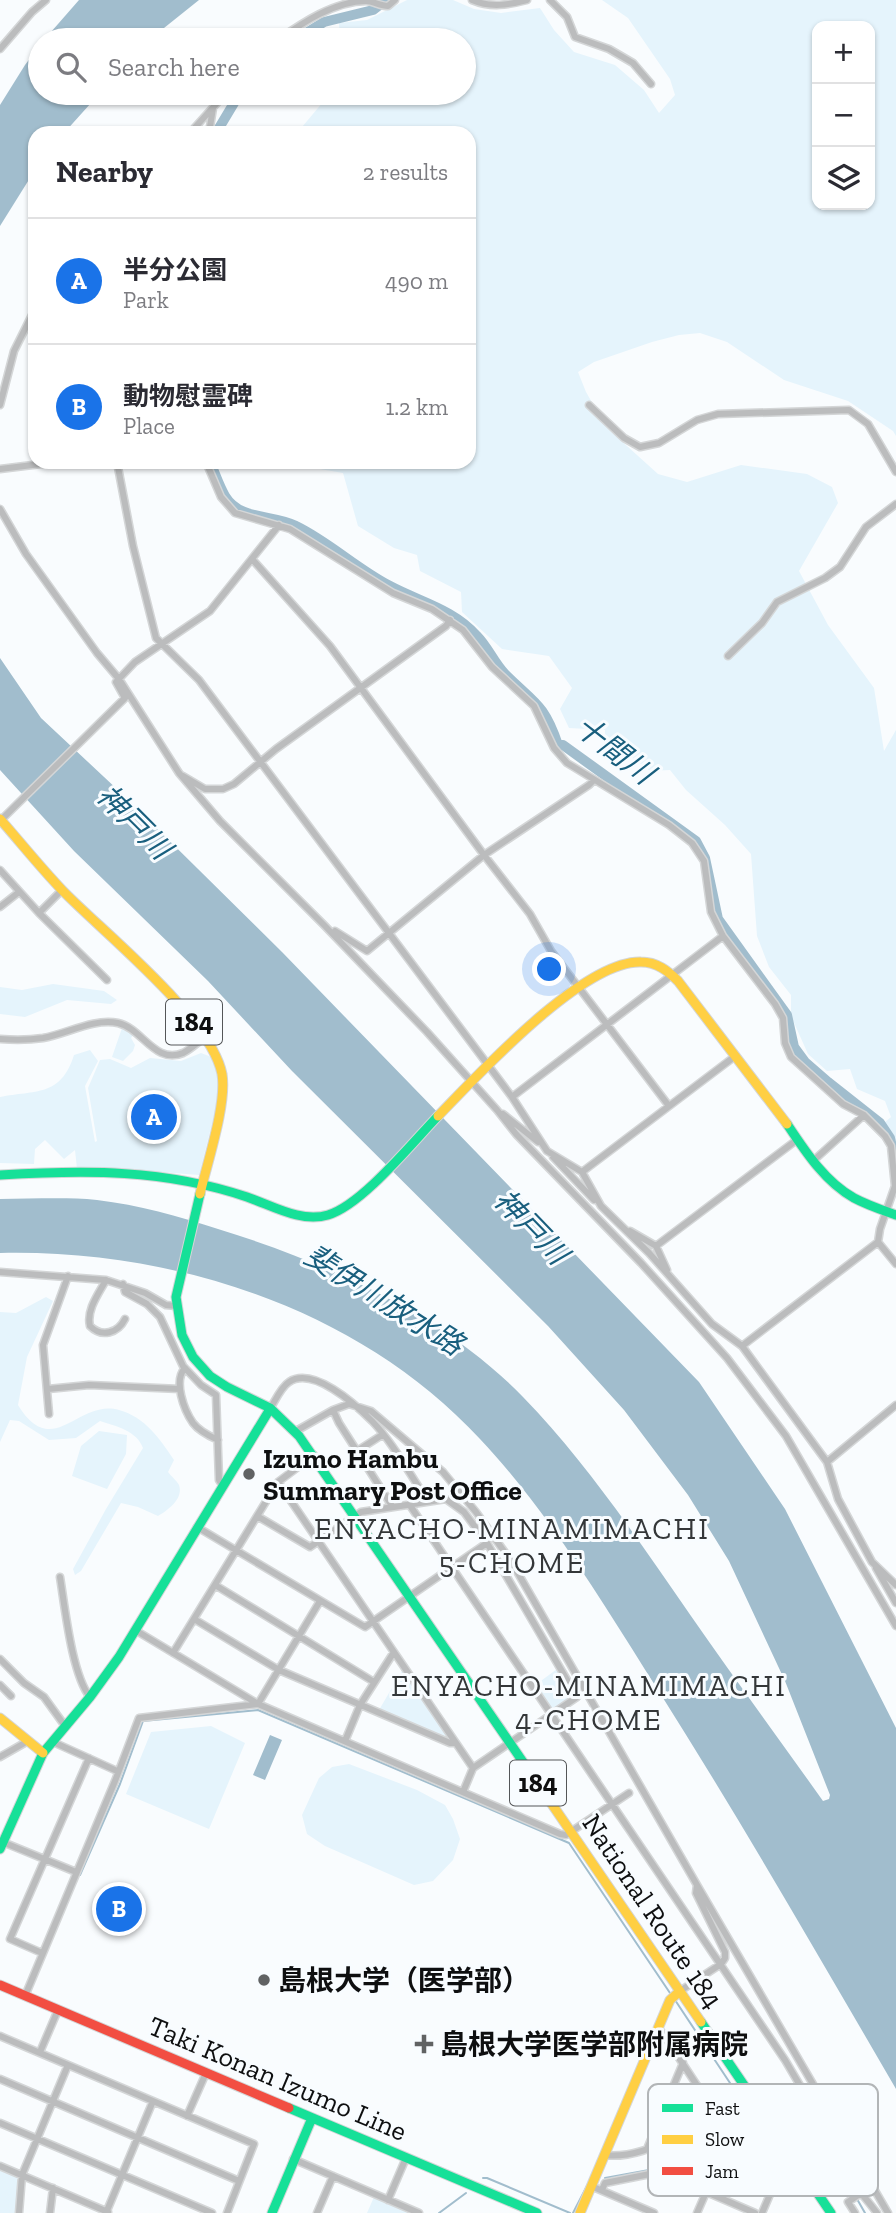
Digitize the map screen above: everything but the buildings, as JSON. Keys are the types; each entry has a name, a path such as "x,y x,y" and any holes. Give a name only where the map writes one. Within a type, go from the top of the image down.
{"main road":[{"name":"National Route 184","path":"2,819 62,890 140,965 205,1037 214,1051 222,1075 222,1100 176,1301 180,1333 189,1351 204,1372 221,1384 270,1409 296,1431 743,2084"},
{"path":"0,1175 117,1172 155,1175 252,1198 297,1216 318,1218 339,1211 371,1185 468,1086 545,1014 580,987 612,968 630,962 655,964 672,976 764,1092 813,1161 850,1196 891,1213"},
{"path":"1,1844 43,1753 119,1657 270,1409"},
{"path":"0,1718 43,1753"},
{"name":"Taki Konan Izumo Line","path":"0,1986 537,2213"},
{"path":"580,2213 670,2000 680,1992"},
{"path":"272,2213 312,2118"},
{"name":"National Route 184","path":"819,2196 831,2213"}],"street":[{"path":"0,49 46,0"},
{"path":"295,28 340,7 366,1 388,6 395,0"},
{"path":"472,0 488,5 501,5 527,0"},
{"path":"550,0 567,17 575,37 609,49 633,63 651,84"},
{"path":"196,126 216,105"},
{"path":"210,126 213,108"},
{"path":"0,405 14,351 28,323"},
{"path":"589,405 624,438 640,447 660,443 697,420 718,414 849,410 868,424 896,472"},
{"path":"0,469 28,466"},
{"path":"118,469 133,546 156,638 199,680 512,1097 547,1151 582,1172 601,1206"},
{"path":"209,469 227,507 245,517 279,525 306,537 393,593 432,608 450,620 476,644 502,677 534,706 560,756 593,780 669,825 692,844 704,861 711,912 723,936 783,1018 785,1043 791,1057 843,1104 864,1115 885,1136 891,1146 895,1186 891,1213 880,1228 878,1242 742,1346"},
{"path":"728,656 762,622 777,602 841,567 866,527 896,505"},
{"path":"0,509 26,554 97,653 119,679 179,773 220,821 427,1032 468,1086 527,1131 671,1278 712,1324 742,1346 827,1462 838,1499 896,1603"},
{"path":"2,819 125,698 116,682 135,662 210,611 279,525"},
{"path":"252,559 330,646 530,914 551,951 669,1106"},
{"path":"179,773 205,789 223,789 234,784 260,762 446,626 450,620"},
{"path":"324,925 367,951 484,855 593,780"},
{"path":"0,870 107,980"},
{"path":"39,913 62,890"},
{"path":"0,907 19,892"},
{"path":"512,1097 723,936"},
{"path":"0,1039 46,1037 91,1025 119,1023 155,1050 167,1055 182,1053 205,1037"},
{"path":"582,1172 734,1057"},
{"path":"497,1110 516,1134 641,1263 727,1358 786,1436 896,1626"},
{"path":"813,1161 864,1115"},
{"path":"656,1246 798,1139"},
{"path":"621,1226 656,1246 671,1278"},
{"path":"878,1242 896,1264"},
{"path":"0,1272 106,1280 145,1293 166,1305 176,1301"},
{"path":"49,1414 43,1345 68,1276"},
{"path":"106,1280 90,1311 90,1326 102,1333 111,1332 121,1326 125,1319"},
{"path":"123,1284 125,1292 147,1304 160,1317 185,1368 216,1395 219,1480 223,1486"},
{"path":"185,1368 180,1373 180,1389 194,1424 218,1440"},
{"path":"270,1409 288,1382 305,1377 318,1380 353,1403 371,1411 403,1436 443,1472 476,1512 511,1561 813,2084"},
{"path":"48,1390 89,1385 180,1389"},
{"path":"296,1431 333,1410 353,1403"},
{"path":"353,1403 373,1422 428,1502"},
{"path":"827,1462 896,1405"},
{"path":"333,1410 392,1506"},
{"path":"357,1451 382,1435"},
{"path":"173,1653 278,1482 314,1455"},
{"path":"278,1482 473,1768"},
{"path":"257,1516 310,1547 361,1512 446,1499 464,1512 487,1543 577,1697 473,1768 463,1792"},
{"path":"409,1504 721,1964 799,2084"},
{"path":"197,1527 365,1627 487,1543"},
{"path":"872,1562 896,1585"},
{"path":"61,1577 66,1619 83,1688 90,1697"},
{"path":"215,1585 374,1682"},
{"path":"258,1704 320,1601"},
{"path":"194,1619 279,1670 450,1743 456,1743"},
{"path":"135,1630 258,1704 560,1834 566,1835 629,1793"},
{"path":"345,1741 360,1705 394,1651"},
{"path":"1,1656 23,1683 44,1697 65,1726"},
{"path":"0,1685 10,1696"},
{"path":"25,1996 139,1717 258,1704"},
{"path":"0,1757 28,1741"},
{"path":"53,1742 117,1771"},
{"path":"42,1953 10,1939 89,1758"},
{"path":"1,1844 76,1872"},
{"path":"680,1992 721,1964 725,1958 725,1952 696,1893 697,1885"},
{"path":"40,2052 58,2010"},
{"path":"658,2030 662,2032 696,2084"},
{"path":"0,2036 254,2144 227,2213"},
{"path":"674,2084 683,2063"},
{"path":"19,2213 22,2175 68,2065"},
{"path":"187,2116 206,2073"},
{"path":"0,2079 239,2180"},
{"path":"0,2166 108,2213 153,2101"},
{"path":"0,2123 212,2213"},
{"path":"604,2155 612,2156 646,2149 648,2144"},
{"path":"388,2200 406,2158"},
{"path":"293,2160 419,2213"},
{"path":"602,2190 605,2183 648,2174"},
{"path":"317,2213 333,2176"},
{"path":"591,2186 654,2213"},
{"path":"50,2213 53,2188"},
{"path":"697,2213 704,2196"},
{"path":"715,2196 755,2213"},
{"path":"762,2213 769,2196"},
{"path":"855,2213 848,2202 857,2196 877,2213"},
{"path":"878,2196 888,2213"}],"shaded area":[{"path":"407,0 453,0 474,9 501,13 540,8 554,30 574,52 615,65 644,90 659,113 675,95 670,79 628,18 602,0 896,0 896,436 893,431 848,401 784,380 727,342 700,333 652,342 594,362 578,372 606,427 658,474 687,482 741,465 807,474 832,487 838,503 799,571 828,625 874,688 884,751 896,730 896,1146 884,1123 891,1117 885,1101 857,1089 850,1069 827,1071 808,1054 791,1016 791,995 769,967 757,936 751,854 725,825 686,790 670,770 650,771 627,754 604,752 605,730 569,728 560,709 572,688 549,656 502,649 462,612 461,592 420,571 417,555 394,548 358,526 343,473 320,469 476,469 476,126 303,126 320,105 476,105 476,28 339,28 339,23 367,20"},
{"path":"53,984 104,991 117,1000 111,1004 67,1000 25,1017 0,1014 0,987 22,990"},
{"path":"122,1028 133,1035 131,1038 135,1045 123,1061 112,1057"},
{"path":"90,1050 98,1061 85,1086 95,1142 97,1141 88,1088 100,1060 110,1059 131,1068 150,1058 181,1061 201,1053 214,1058 220,1092 199,1175 77,1169 75,1150 64,1159 45,1140 35,1149 34,1164 0,1163 0,1097 35,1092 54,1085 69,1069 74,1055"},
{"path":"46,1297 53,1301 27,1357 18,1405 31,1421 43,1428 55,1428 104,1409 128,1413 151,1430 174,1460 168,1472 178,1483 180,1490 174,1504 158,1516 121,1503 81,1571 75,1575 73,1569 143,1448 131,1433 100,1421 76,1438 49,1440 19,1421 10,1420 0,1442 0,1312 16,1313"},
{"path":"99,1431 127,1435 126,1454 107,1489 72,1476 81,1446"},
{"path":"403,1669 450,1738 379,1710"},
{"path":"557,1669 574,1697 555,1710 549,1709 534,1686"},
{"path":"211,1726 245,1743 209,1829 126,1794 151,1732"},
{"path":"349,1764 417,1790 445,1805 460,1839 453,1860 433,1881 414,1885 325,1846 307,1834 302,1815 319,1778 332,1767"},
{"path":"0,2168 19,2179 16,2213 0,2213"},
{"path":"374,2197 412,2213 367,2213"}],"water":[{"path":"79,0 199,0 164,28 54,28"},
{"path":"28,61 28,105 89,105 70,126 28,126 28,181 0,226 0,105"},
{"path":"0,658 41,718 282,952 699,1382 785,1509 896,1728 896,2089 719,1789 575,1560 505,1467 480,1439 432,1394 379,1355 321,1322 260,1296 197,1276 132,1262 66,1255 0,1253 0,1199 85,1199 128,1205 203,1224 300,1258 381,1295 457,1341 523,1397 591,1476 823,1801 829,1799 830,1795 785,1681 729,1561 688,1495 624,1410 548,1326 292,1071 208,981 74,851 0,770"},
{"path":"270,1735 282,1740 265,1780 253,1775"}],"waterway":[{"name":"十間川","path":"314,28 324,22 373,10 386,0"},
{"name":"十間川","path":"220,126 233,105"},
{"name":"十間川","path":"213,469 225,496 239,510 296,526 378,579 458,619 481,640 501,670 543,712 558,745 563,745 696,841 705,858 718,919 787,1015 794,1047 805,1062 880,1123 890,1138 896,1164"},
{"path":"80,1875 120,1784 143,1721 258,1710 569,1843 672,1996"},
{"path":"675,2000 731,2084"},
{"path":"605,2178 648,2170"},
{"path":"483,2178 570,2213"},
{"path":"573,2213 590,2180"},
{"path":"439,2213 466,2193"},
{"path":"857,2199 865,2213"}],"traffic: fast":[{"path":"0,1175 94,1172 155,1176 216,1188 297,1215 318,1217 341,1209 356,1199 386,1172 438,1116"},
{"path":"787,1124 816,1165 834,1183 859,1201 896,1215"},
{"path":"200,1194 176,1297 182,1335 193,1357 210,1376 270,1408 299,1436 534,1778"},
{"path":"0,1849 43,1753 119,1657 270,1409"},
{"path":"701,2022 743,2084"},
{"path":"289,2108 537,2213"},
{"path":"272,2213 312,2118"},
{"path":"819,2196 831,2213"}],"traffic: slow":[{"path":"0,819 63,891 178,1003 214,1052 222,1074 222,1101 200,1194"},
{"path":"438,1116 505,1049 562,999 590,979 617,966 641,962 662,968 678,981 787,1124"},
{"path":"0,1718 43,1753"},
{"path":"534,1778 701,2022"},
{"path":"580,2213 670,2000 680,1991"}],"traffic: jam":[{"path":"0,1985 289,2108"}],"place":[{"name":"半分公園","path":"154,1117"},
{"name":"Izumo Hambu Summary Post Office","path":"249,1474"},
{"name":"動物慰霊碑","path":"119,1909"},
{"name":"島根大学（医学部）","path":"264,1980"},
{"name":"島根大学医学部附属病院","path":"424,2044"}],"district":[{"name":"ENYACHO-MINAMIMACHI 5-CHOME","path":"512,1546"},
{"name":"ENYACHO-MINAMIMACHI 4-CHOME","path":"589,1703"}],"water label":[{"name":"神戸川","path":"134,822"},
{"name":"神戸川","path":"531,1227"},
{"name":"斐伊川放水路","path":"384,1300"}]}
